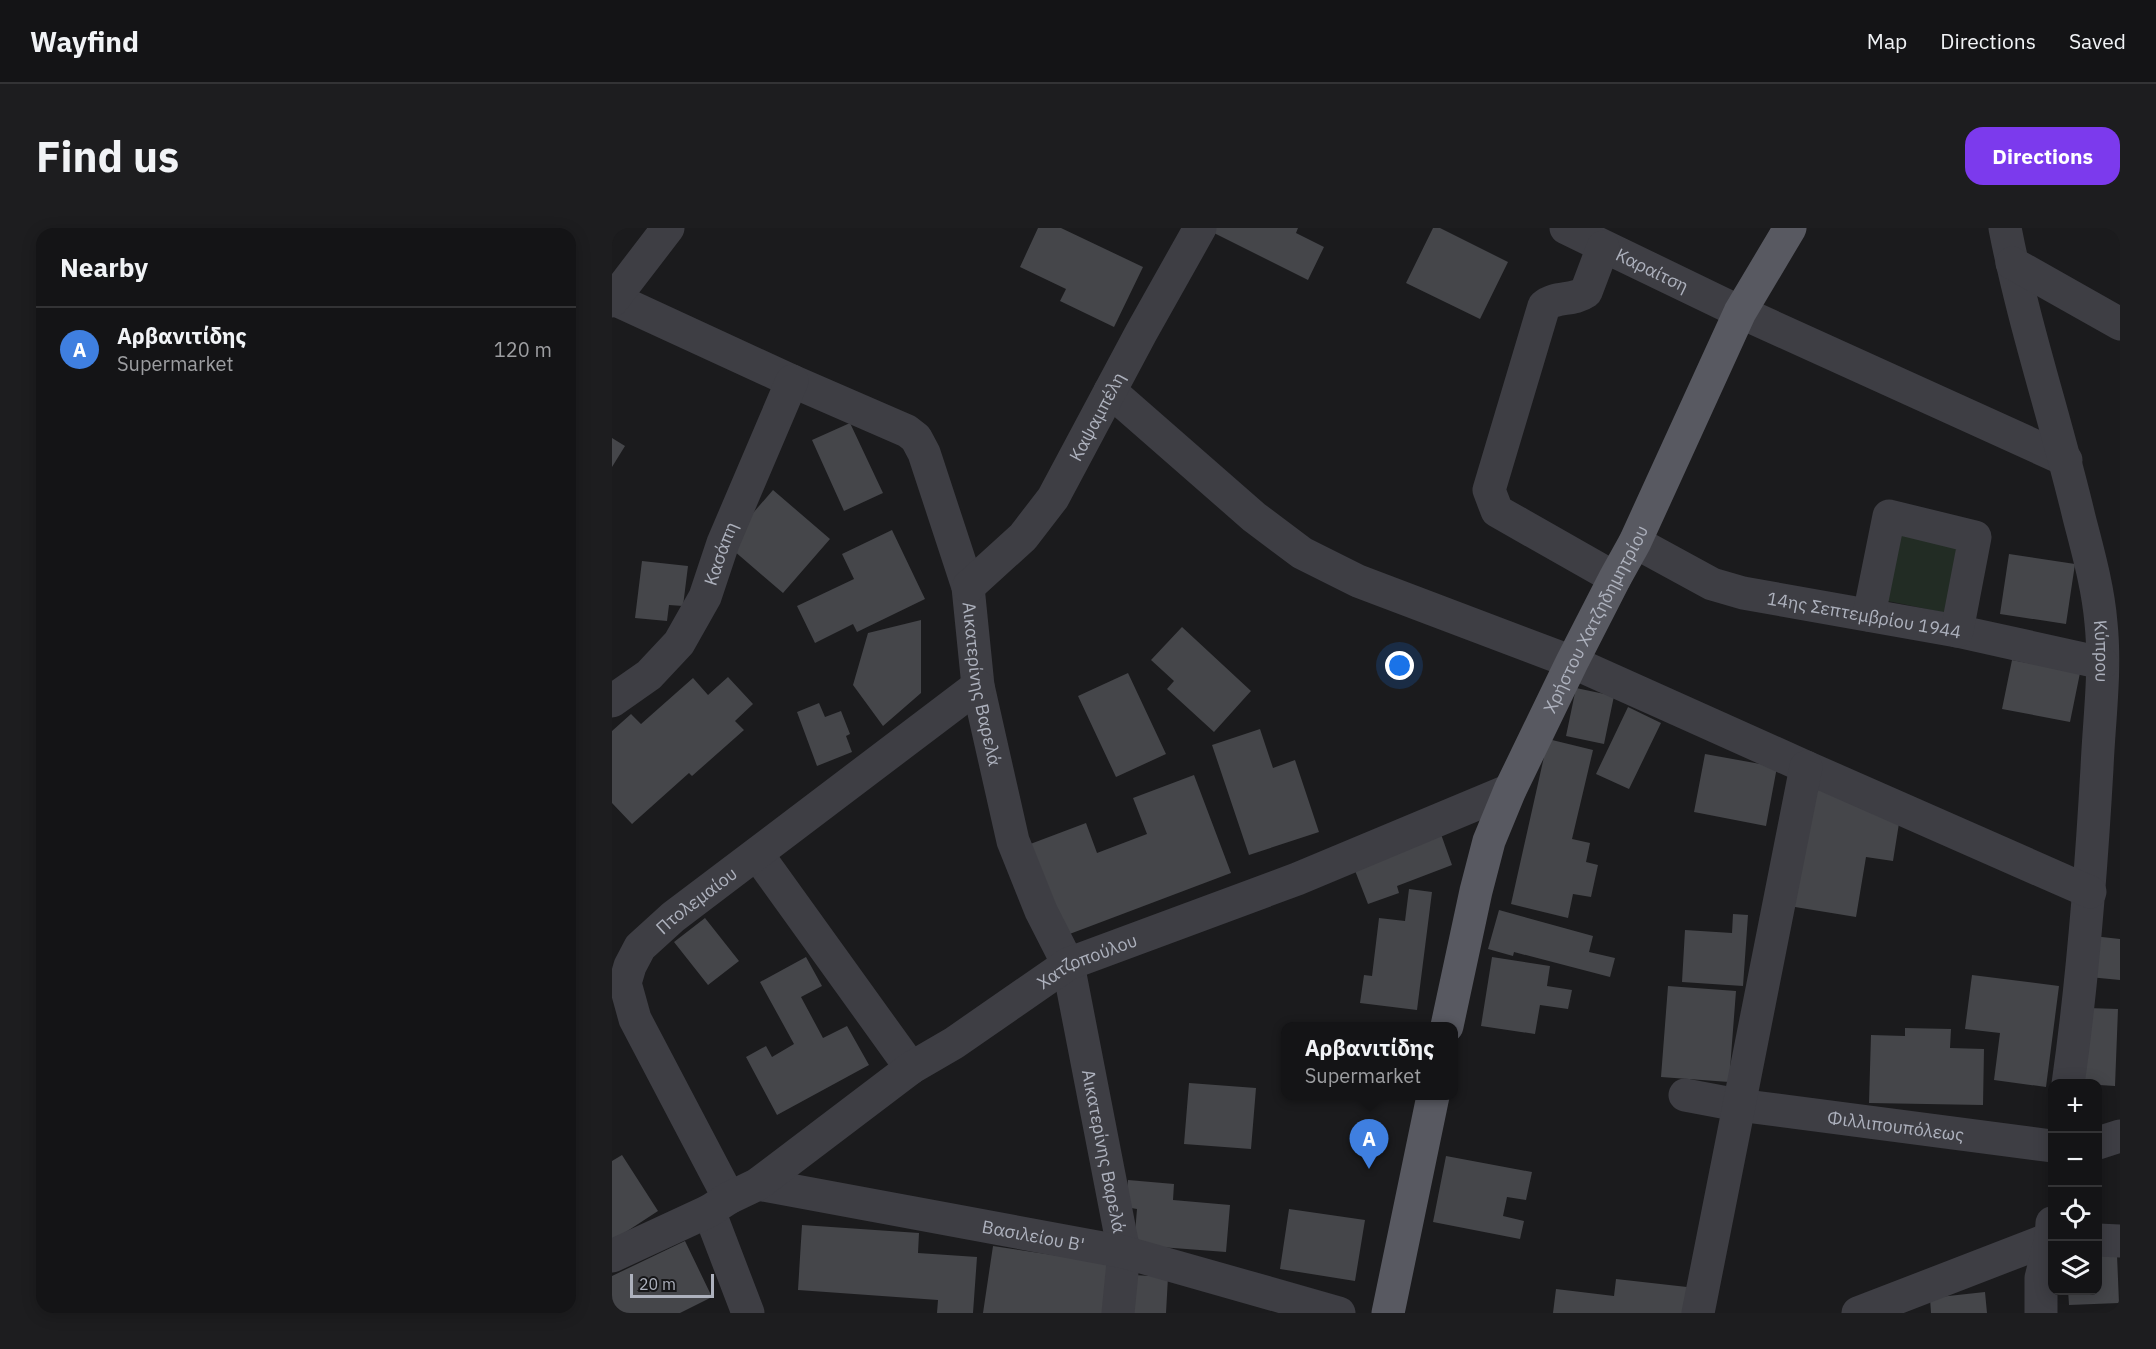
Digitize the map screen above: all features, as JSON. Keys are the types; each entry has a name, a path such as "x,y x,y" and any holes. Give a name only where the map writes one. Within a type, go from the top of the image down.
{"main road":[{"name":"Χρήστου Χατζηδημητρίου","path":"1448,1022 1489,841 1510,789 1572,662 1635,543 1740,312 1790,228"},
{"path":"1388,1313 1432,1100"}],"street":[{"path":"613,299 668,228"},
{"name":"Καψαμπέλη","path":"968,587 1023,537 1053,498 1200,228"},
{"name":"Καραίτση","path":"1566,228 1740,312 2066,460"},
{"name":"Κύπρου","path":"2005,228 2012,263 2066,460 2097,591 2102,624 2090,892 2069,1079"},
{"path":"1603,247 1586,292 1544,306 1489,490 1497,511 1615,578"},
{"path":"2012,263 2120,324"},
{"name":"Αικατερίνης Βαρελά","path":"613,299 907,431 916,438 924,453 968,587 978,686 1013,841 1041,911 1068,964 1124,1252 1118,1313"},
{"name":"Κασάπη","path":"612,701 649,675 679,643 705,597 723,543 792,381"},
{"path":"1110,391 1254,517 1302,553 1358,581 1572,662 2090,892"},
{"path":"1869,615 1888,516 1975,537 1957,631"},
{"name":"14ης Σεπτεμβρίου 1944","path":"1635,543 1712,584 1743,593 1957,631 2102,663"},
{"name":"Πτολεμαίου","path":"748,1313 732,1197 635,1019 625,983 630,966 640,947 673,917 978,686"},
{"path":"1698,1313 1806,767"},
{"name":"Χατζοπούλου","path":"732,1197 911,1068 954,1043 1068,964 1297,879 1510,789"},
{"path":"757,854 911,1068"},
{"name":"Φιλλιπουπόλεως","path":"1685,1095 1738,1105 2048,1145"},
{"path":"2102,1141 2120,1136"},
{"path":"612,1256 732,1197"},
{"name":"Βασιλείου Β'","path":"732,1197 1124,1252 1339,1313"},
{"path":"1858,1313 2048,1234"},
{"path":"2102,1240 2120,1241"},
{"path":"2041,1313 2041,1278 2050,1241"}],"shaded area":[{"path":"1889,518 1973,538 1956,615 1873,598"}],"building":[{"path":"1038,228 1061,228 1143,267 1114,327 1060,301 1066,289 1020,267"},
{"path":"1216,228 1298,228 1296,233 1324,247 1308,280 1214,233"},
{"path":"1433,228 1440,228 1508,262 1480,319 1406,283"},
{"path":"850,423 883,493 844,511 812,440"},
{"path":"612,438 625,446 612,467"},
{"path":"773,490 830,539 783,593 726,544"},
{"path":"892,530 925,599 857,632 853,624 815,643 797,606 854,579 842,554"},
{"path":"2009,554 2075,564 2066,624 2000,614"},
{"path":"642,561 688,566 683,606 669,605 667,621 635,618"},
{"path":"921,620 921,693 883,726 853,685 868,633"},
{"path":"1182,627 1251,691 1214,732 1167,689 1174,681 1151,660"},
{"path":"2012,660 2080,673 2070,722 2002,709"},
{"path":"1128,673 1166,754 1116,777 1078,696"},
{"path":"728,677 753,704 735,721 744,730 692,776 689,773 632,824 612,803 612,731 631,714 641,724 693,678 708,695"},
{"path":"1576,688 1614,696 1604,744 1566,736"},
{"path":"819,703 825,717 841,711 850,734 846,736 852,752 817,766 797,712"},
{"path":"1628,707 1661,723 1629,789 1596,774"},
{"path":"1260,729 1273,768 1295,760 1319,832 1249,855 1212,745"},
{"path":"1548,739 1593,750 1572,839 1590,843 1586,862 1598,865 1591,897 1573,894 1568,918 1511,904"},
{"path":"1705,754 1777,767 1766,826 1694,812"},
{"path":"1194,775 1231,873 1059,938 1025,846 1086,823 1097,853 1147,834 1133,798"},
{"path":"1809,786 1900,817 1893,861 1866,857 1856,917 1789,906"},
{"path":"1437,823 1452,865 1397,886 1399,893 1368,904 1354,868"},
{"path":"1409,889 1432,892 1417,1010 1360,1003 1364,975 1372,976 1379,918 1405,921"},
{"path":"1499,910 1593,936 1589,952 1615,958 1610,977 1514,952 1513,956 1488,949"},
{"path":"1733,914 1748,915 1743,986 1682,982 1685,930 1732,933"},
{"path":"705,918 739,961 708,985 674,942"},
{"path":"2093,936 2120,939 2120,980 2089,977"},
{"path":"806,957 822,986 801,997 823,1038 847,1026 869,1065 777,1115 746,1057 766,1046 772,1057 794,1044 760,982"},
{"path":"1492,957 1550,966 1547,986 1572,990 1568,1009 1540,1005 1535,1034 1481,1026"},
{"path":"1972,975 2059,986 2046,1087 1994,1080 2000,1033 1965,1029"},
{"path":"1668,986 1736,991 1729,1082 1661,1077"},
{"path":"2088,1008 2118,1009 2115,1086 2102,1085 2102,1079 2084,1079"},
{"path":"1905,1028 1951,1029 1950,1048 1984,1049 1983,1105 1869,1103 1871,1035 1905,1036"},
{"path":"1189,1083 1256,1088 1251,1149 1184,1144"},
{"path":"622,1155 658,1211 612,1241 612,1161"},
{"path":"1446,1156 1532,1172 1526,1200 1507,1197 1503,1216 1524,1221 1520,1239 1433,1222"},
{"path":"1128,1180 1174,1184 1173,1200 1230,1205 1226,1252 1134,1245 1137,1209 1125,1207"},
{"path":"1289,1209 1365,1220 1355,1281 1280,1269"},
{"path":"802,1225 919,1233 918,1253 977,1257 973,1313 937,1313 938,1300 798,1290"},
{"path":"685,1241 712,1297 680,1313 612,1313 612,1276"},
{"path":"993,1246 1120,1265 1112,1313 983,1313"},
{"path":"2117,1255 2119,1303 2069,1305 2068,1295 2102,1295 2102,1256"},
{"path":"1134,1275 1168,1277 1166,1313 1132,1313"},
{"path":"1616,1279 1687,1287 1684,1313 1553,1313 1556,1289 1614,1296"},
{"path":"1985,1292 1987,1313 1931,1313 1930,1298"}],"place":[{"name":"Αρβανιτίδης","path":"1369,1169"}]}
